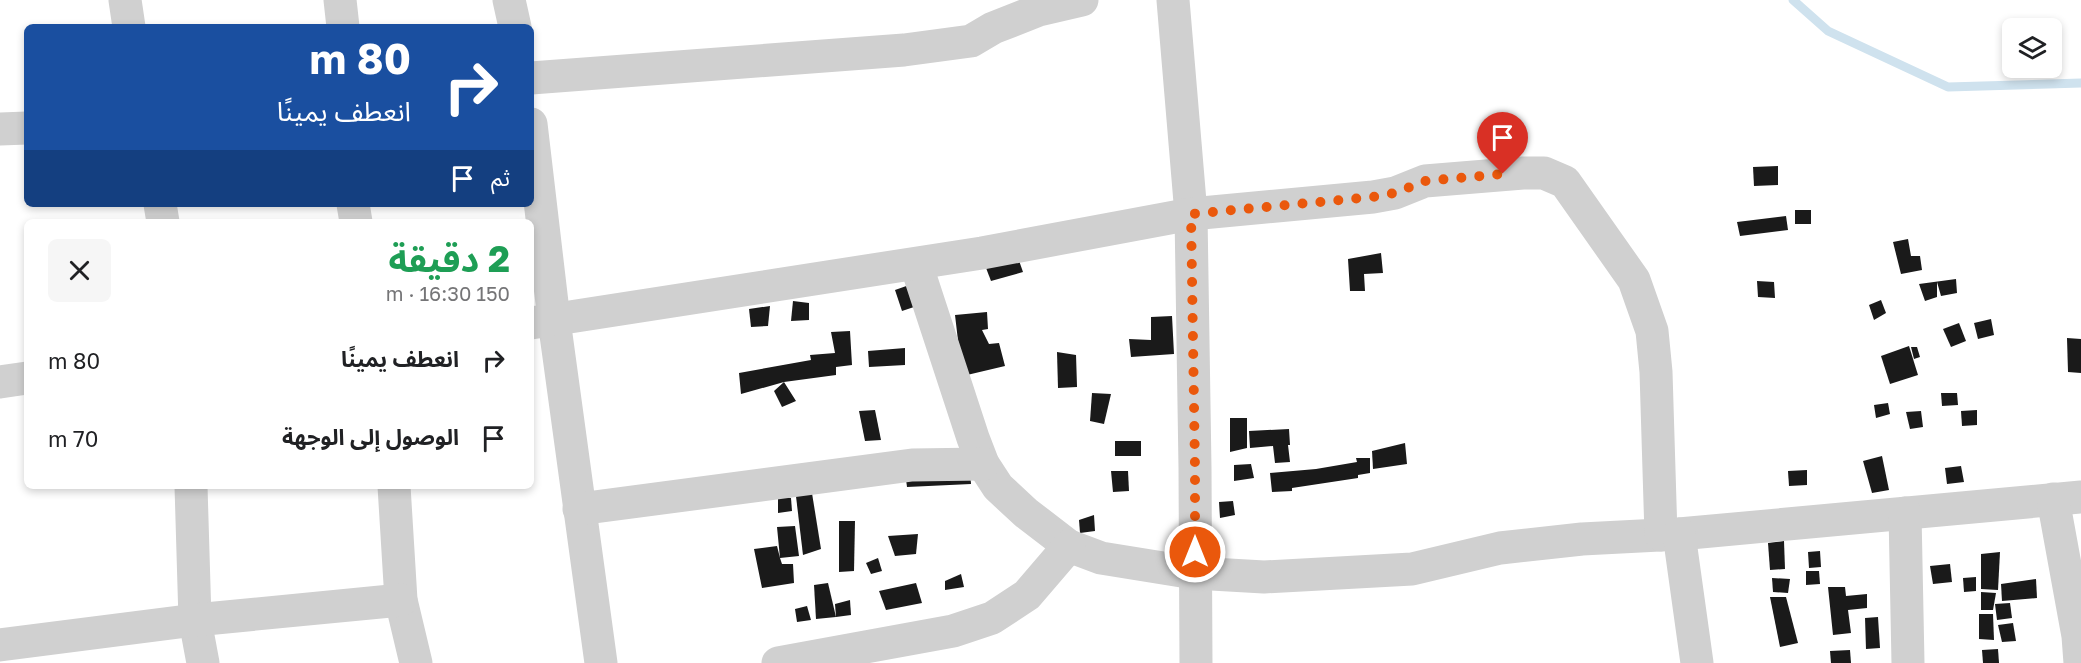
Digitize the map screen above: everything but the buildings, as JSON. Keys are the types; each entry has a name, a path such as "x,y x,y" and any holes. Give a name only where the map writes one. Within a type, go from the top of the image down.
{"street":[{"path":"125,0 129,24"},
{"path":"340,0 343,24"},
{"path":"509,0 514,24"},
{"path":"534,78 904,50 952,44 971,41 993,28 1039,10 1082,0"},
{"path":"1173,0 1191,214 1196,663"},
{"path":"0,129 24,128"},
{"path":"543,321 916,264 1191,214 1373,197 1395,193 1425,181 1523,172 1544,173 1565,182 1634,280 1652,331 1670,535 1697,663"},
{"path":"534,173 543,321 579,509 601,663"},
{"path":"916,264 983,464 998,487 1026,513 1069,546 1101,558 1194,573 1264,577 1412,569 1500,549 1582,539 1670,535 2067,498 2080,663"},
{"path":"0,382 24,378"},
{"path":"579,509 912,465 983,464"},
{"path":"192,489 195,620 203,663"},
{"path":"394,489 401,600 416,663"},
{"path":"1905,513 1908,663"},
{"path":"778,663 953,631 992,618 1028,596 1069,546"},
{"path":"0,645 195,620 401,600"}],"waterway":[{"path":"1793,0 1828,31 1948,87 2081,83"}],"route":[{"path":"1195,552 1191,214 1373,197 1395,193 1425,181 1503,174"}]}
